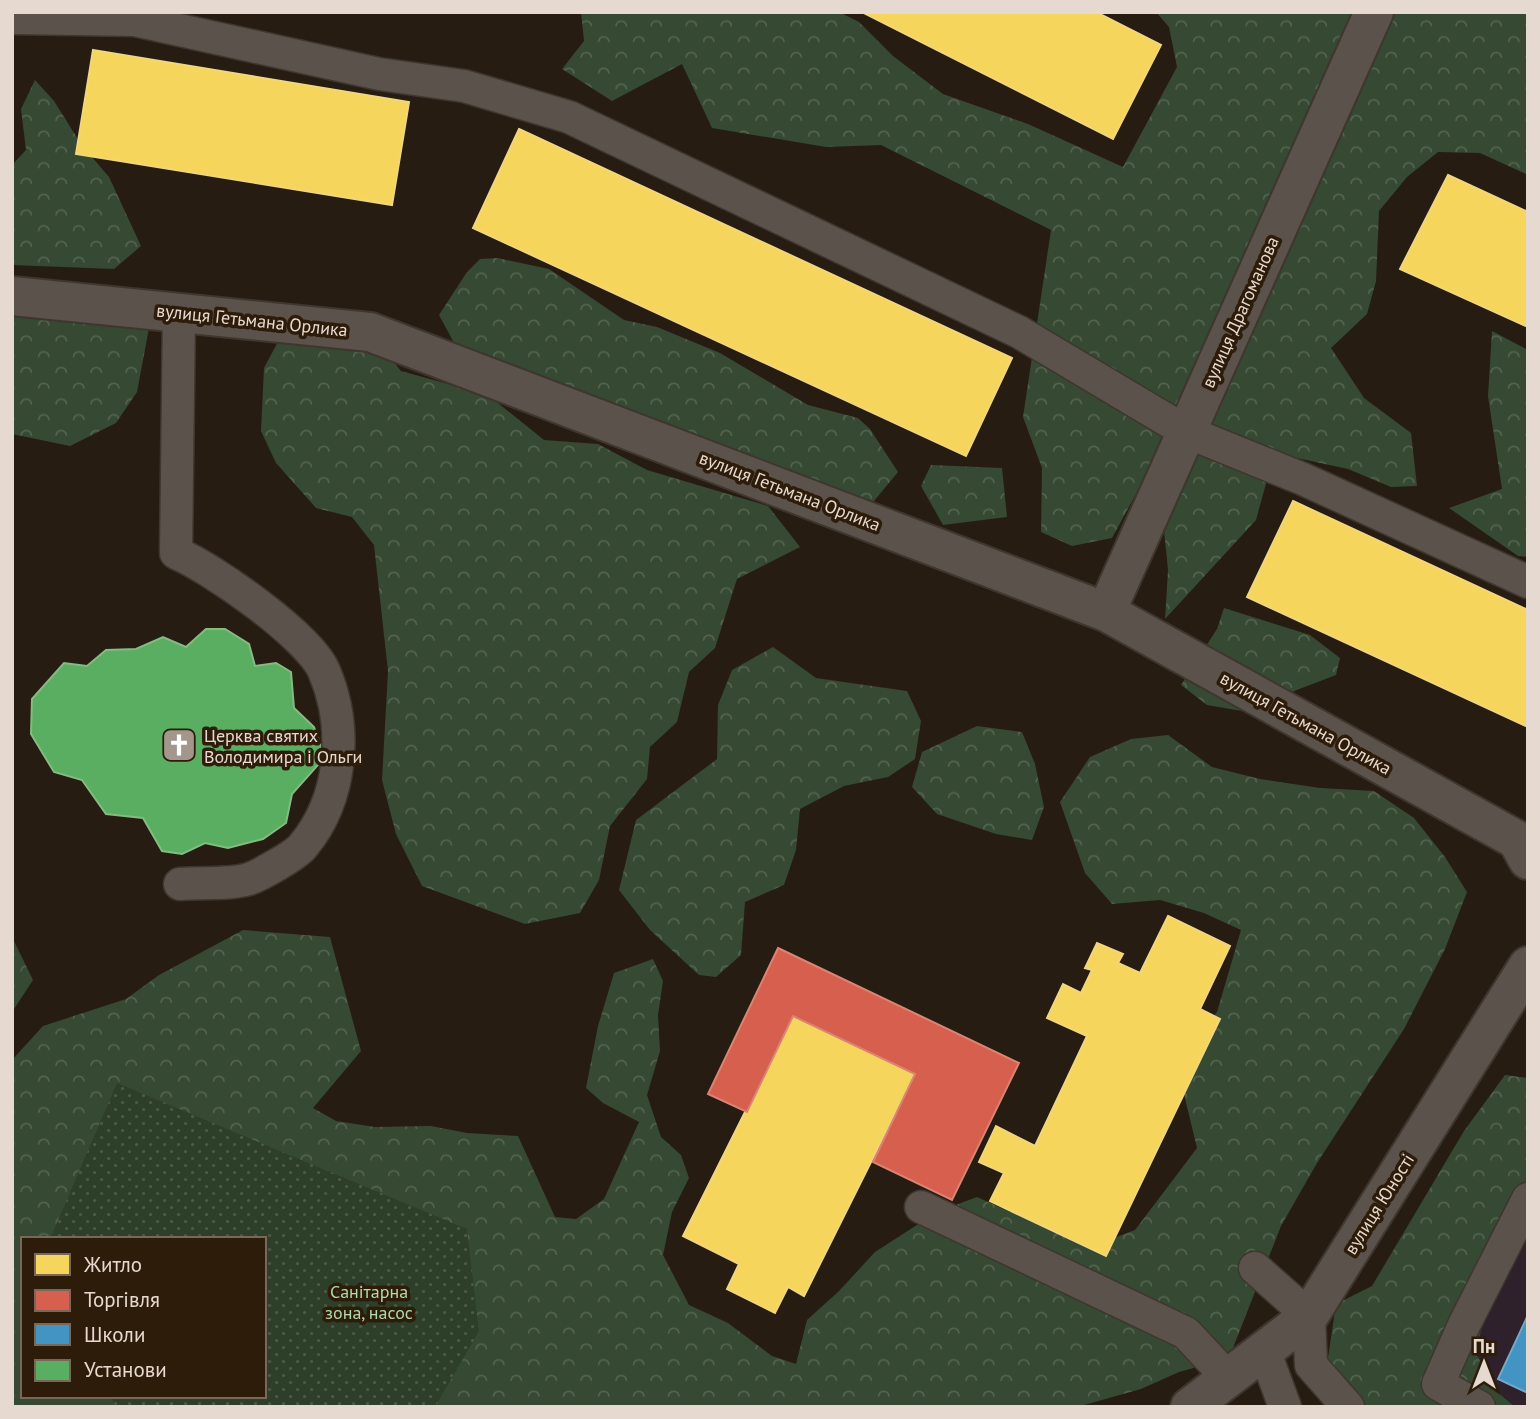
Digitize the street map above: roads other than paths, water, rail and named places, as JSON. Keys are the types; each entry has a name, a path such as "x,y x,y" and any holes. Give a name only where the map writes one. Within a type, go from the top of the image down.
{"street":[{"name":"вулиця Драгоманова","path":"1106,612 1374,12"},
{"name":"вулиця Гетьмана Орлика","path":"12,296 370,332 1106,612 1423,802 1524,849"},
{"name":"вулиця Юності","path":"1190,1407 1309,1316 1528,966"}],"lane":[{"path":"12,18 134,20 379,74 464,86 569,117 1019,332 1187,432 1303,479 1528,582"},
{"path":"179,313 176,553 202,564 288,629 324,669 340,736 331,800 302,848 248,879 180,884"},
{"path":"1479,1407 1438,1384 1464,1325 1528,1199"},
{"path":"921,1207 1186,1333 1228,1378"},
{"path":"1255,1268 1309,1316 1311,1365 1348,1407"},
{"path":"1264,1350 1285,1407"}],"place":[{"name":"Церква святих Володимира і Ольги","path":"179,745"}],"park label":[{"name":"Санітарна зона, насос","path":"369,1301"}]}
